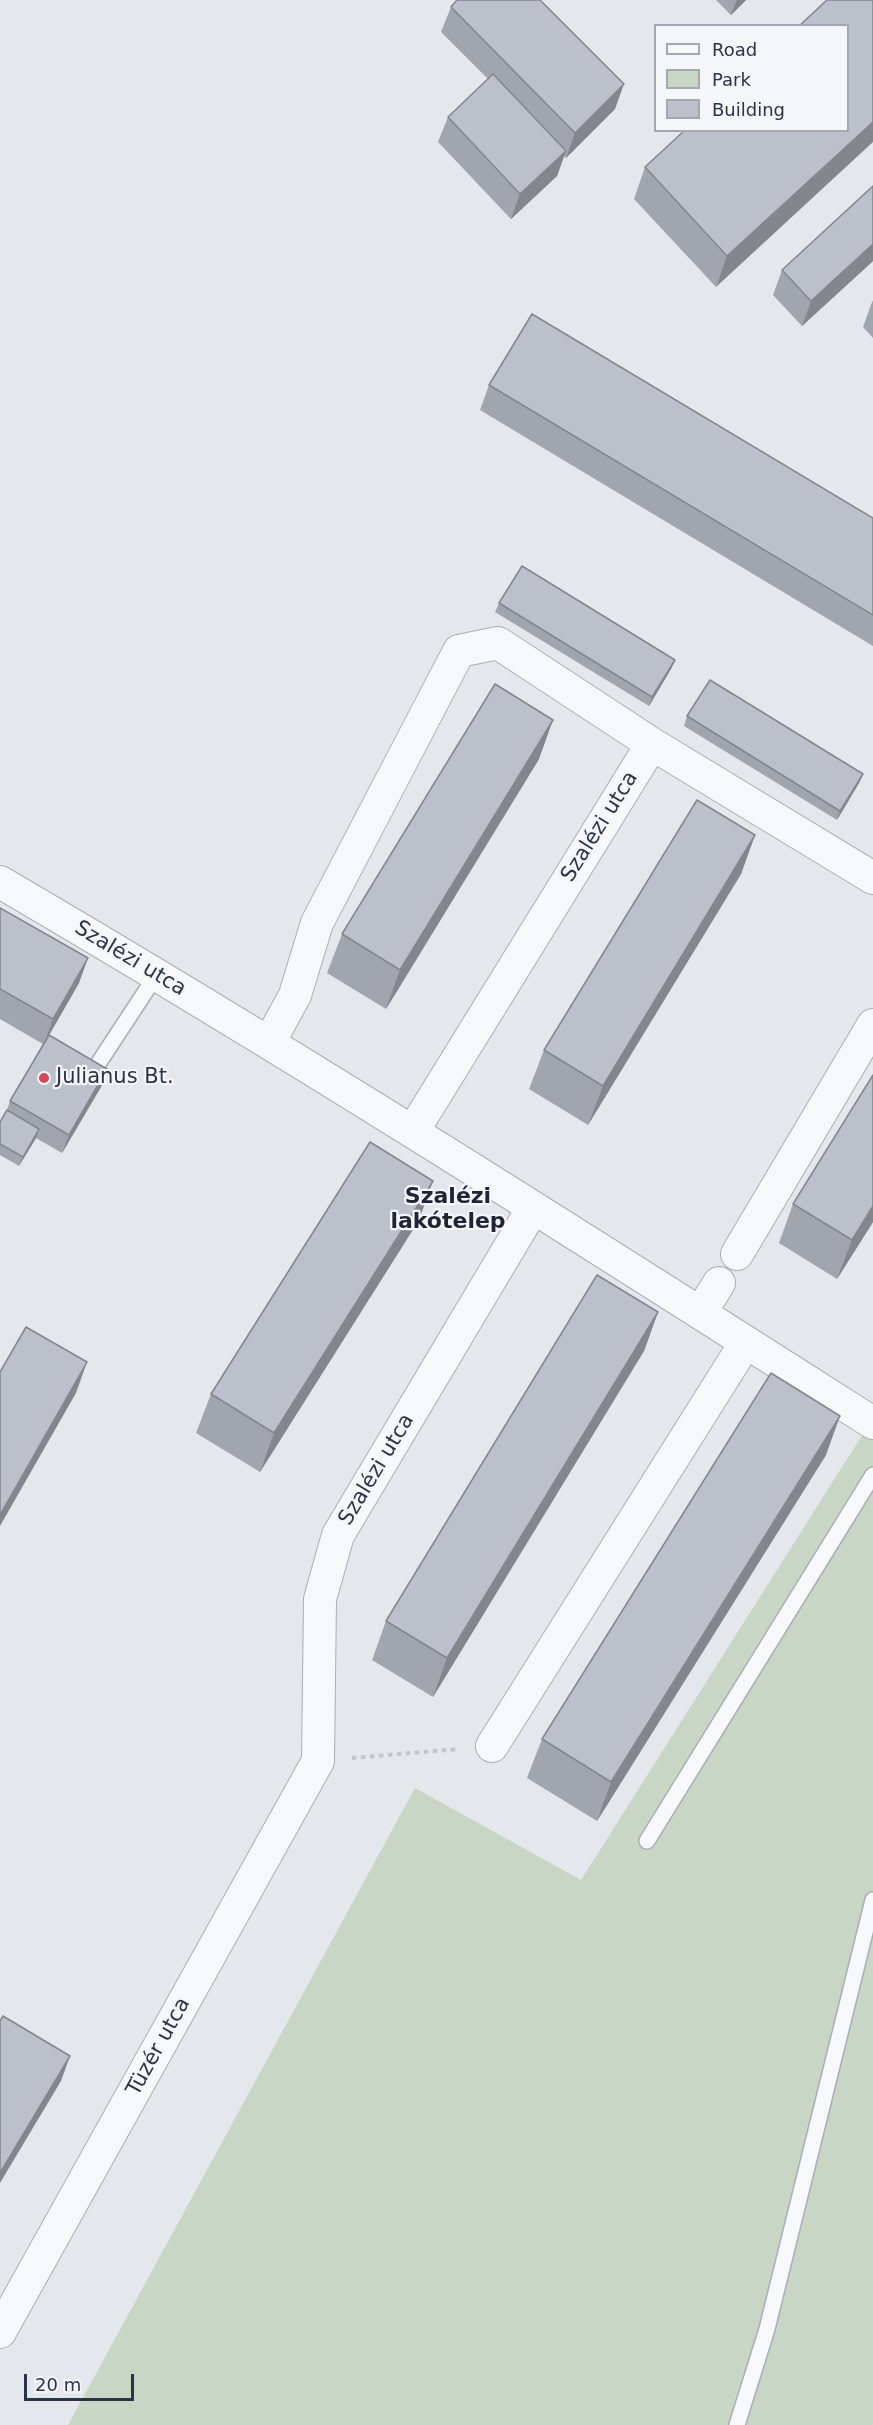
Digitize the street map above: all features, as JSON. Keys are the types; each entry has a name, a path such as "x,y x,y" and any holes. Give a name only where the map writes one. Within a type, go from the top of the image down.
{"street":[{"path":"269,1043 295,995 317,923 459,651 498,643 652,744 873,878"},
{"name":"Szalézi utca","path":"413,1131 652,744"},
{"name":"Szalézi utca","path":"0,882 158,974 413,1131 873,1423"},
{"path":"737,1254 873,1025"},
{"name":"Szalézi utca","path":"318,1761 320,1599 338,1535 534,1208"},
{"path":"700,1312 719,1283"},
{"path":"492,1746 746,1342"},
{"name":"Tüzér utca","path":"0,2332 318,1761"}],"lane":[{"path":"96,1067 158,974"},
{"path":"647,1841 873,1475"},
{"path":"737,2425 767,2329 873,1900"}],"path":[{"path":"318,1761 492,1746"}],"green space":[{"path":"873,1418 873,2425 68,2425 415,1788 581,1880"}],"building":[{"path":"457,0 540,0 624,84 575,133 451,7"},
{"path":"827,0 873,0 873,122 727,256 645,167 683,132 849,132 849,24 801,24"},
{"path":"493,74 566,151 520,194 448,117"},
{"path":"873,186 873,244 811,301 782,270"},
{"path":"532,314 873,518 873,615 489,385"},
{"path":"522,566 675,660 652,697 499,603"},
{"path":"710,680 863,774 840,811 687,716"},
{"path":"495,684 553,720 400,970 342,934"},
{"path":"697,800 755,835 603,1086 544,1050"},
{"path":"0,908 88,958 53,1019 0,989"},
{"path":"49,1035 107,1069 69,1135 10,1101"},
{"path":"873,1075 873,1206 852,1240 793,1204"},
{"path":"7,1110 39,1129 23,1157 0,1144 0,1122"},
{"path":"370,1142 433,1181 274,1433 211,1394"},
{"path":"597,1275 658,1312 447,1658 386,1621"},
{"path":"26,1327 87,1362 0,1515 0,1372"},
{"path":"771,1373 840,1416 611,1782 542,1739"},
{"path":"3,2016 70,2056 0,2173 0,2021"}],"place":[{"name":"Julianus Bt.","path":"44,1078"}],"district":[{"name":"Szalézi lakótelep","path":"448,1210"}]}
